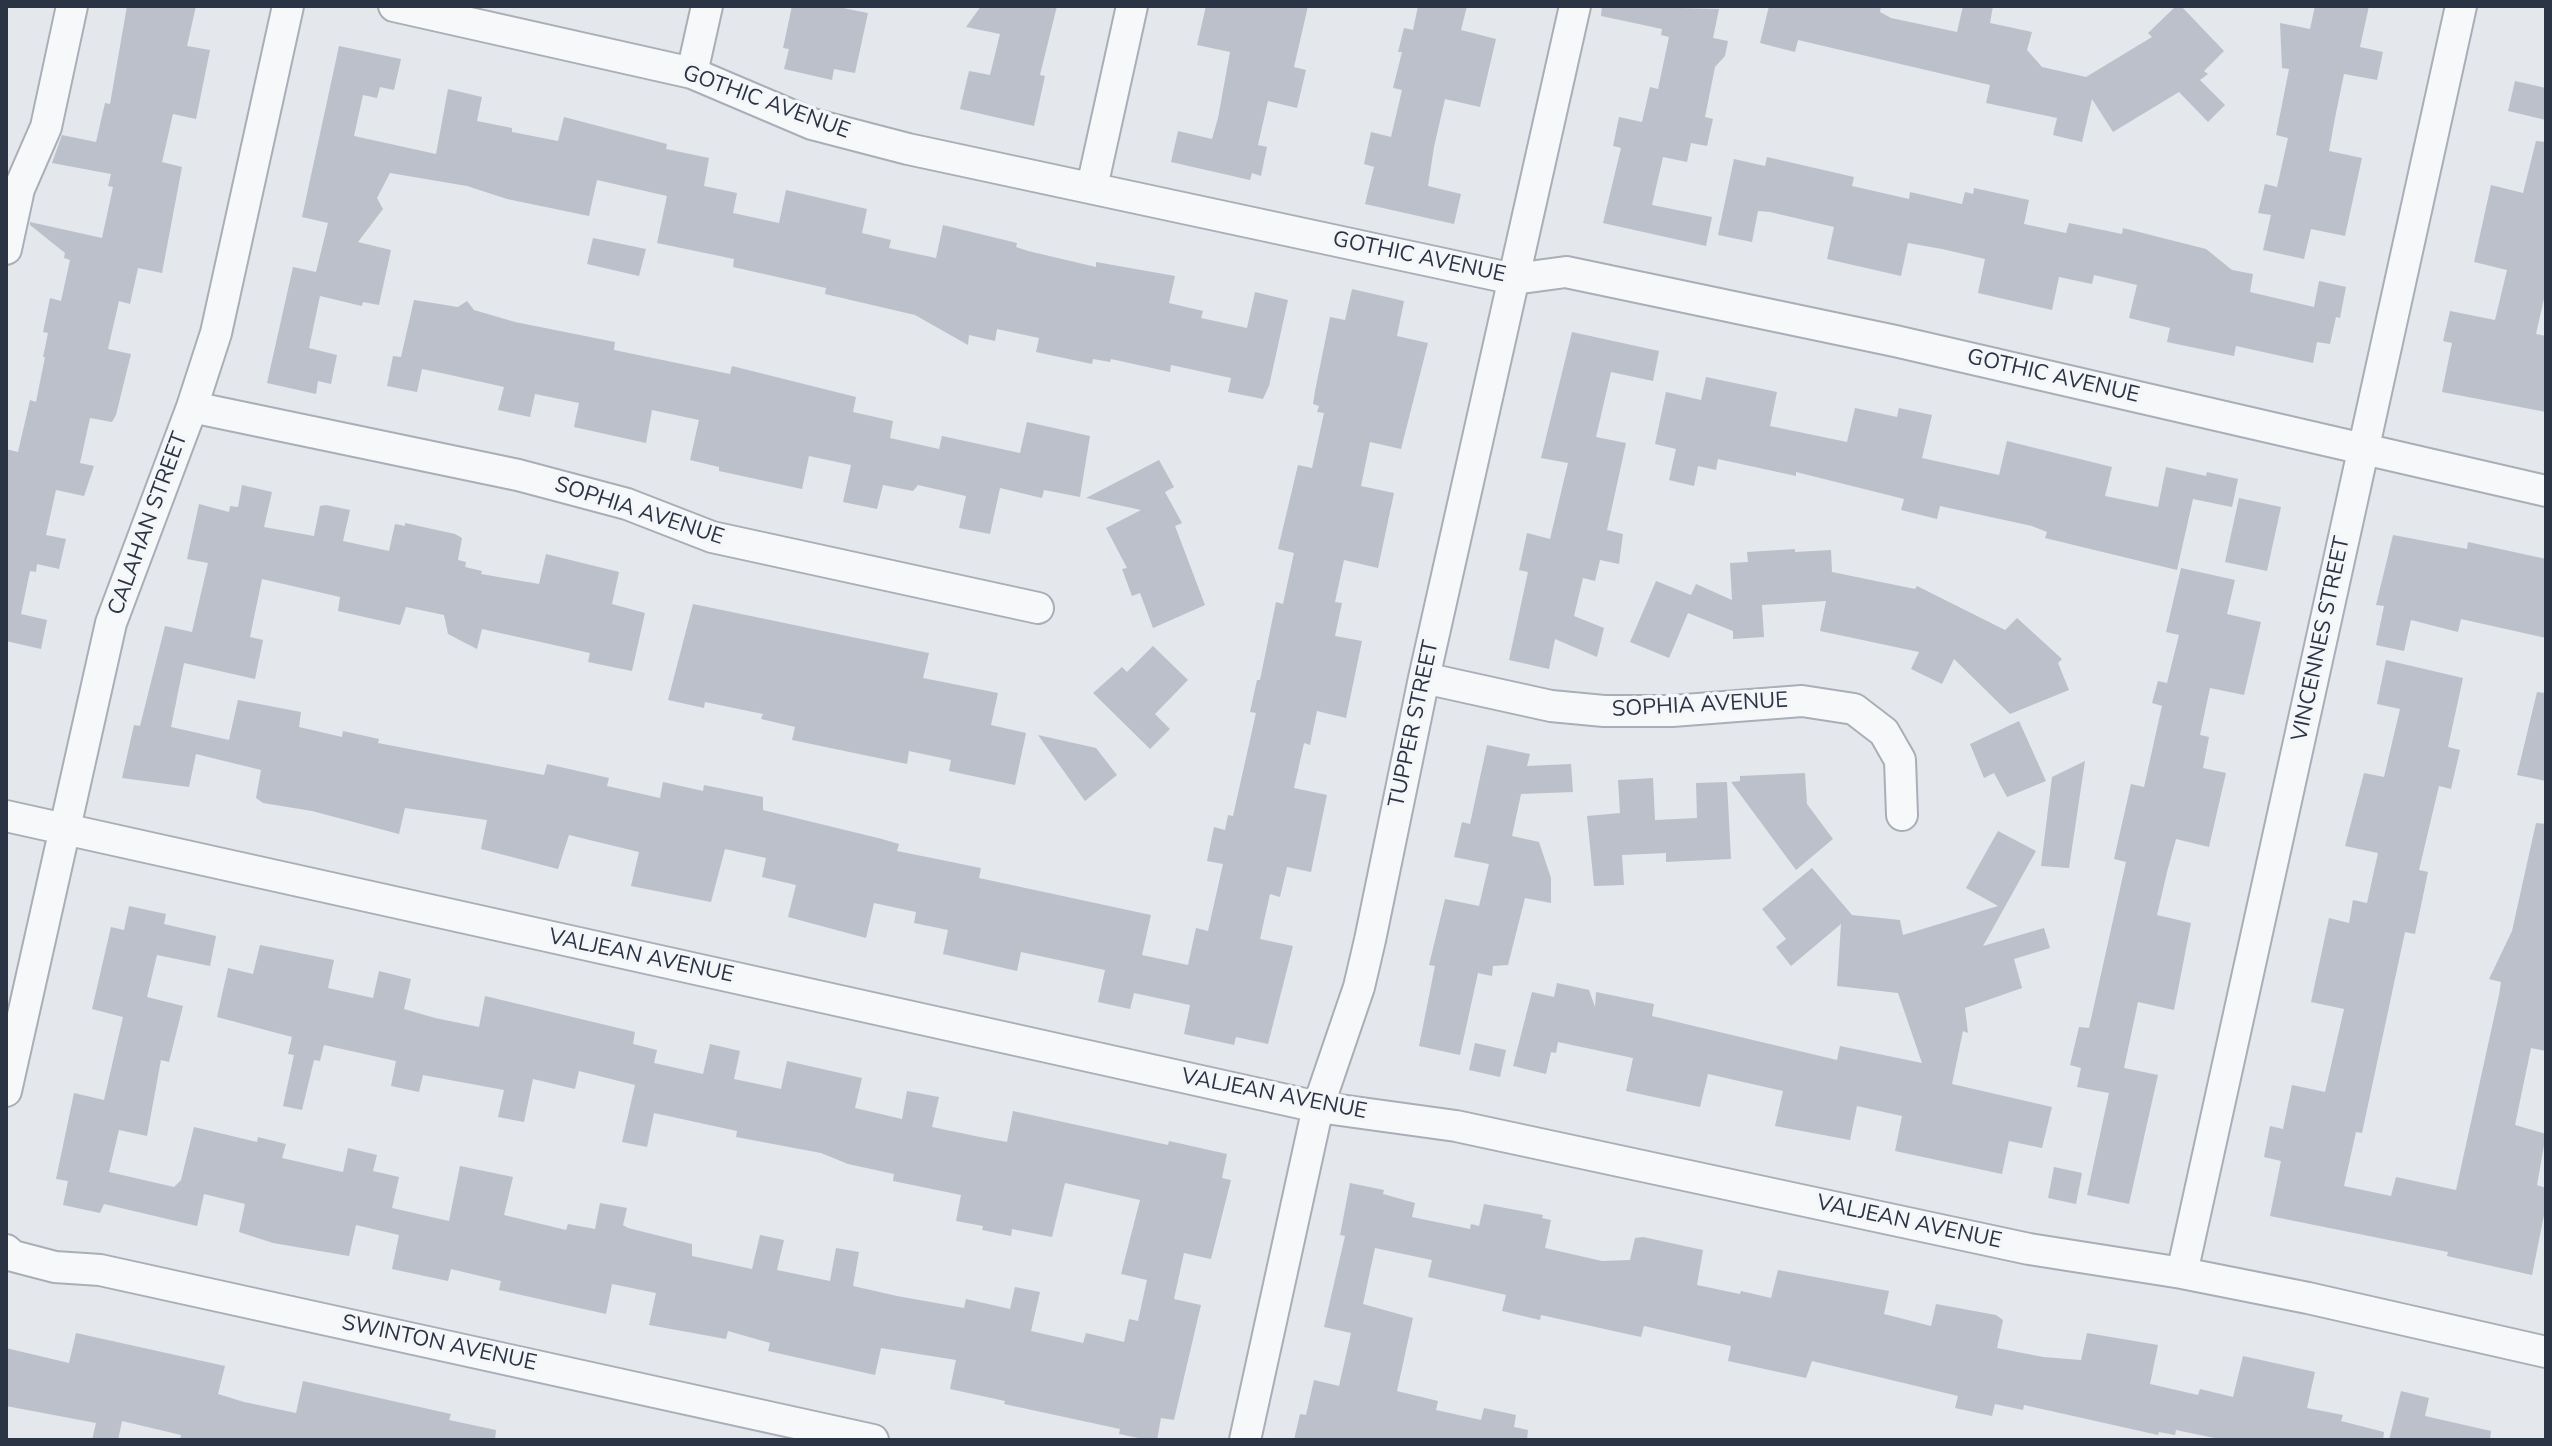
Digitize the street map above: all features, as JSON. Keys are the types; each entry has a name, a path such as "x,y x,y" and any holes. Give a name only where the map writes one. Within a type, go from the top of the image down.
{"street":[{"path":"6,249 19,189 46,127 72,6"},
{"name":"CALAHAN STREET","path":"6,1091 119,595 192,407 216,333 288,6"},
{"name":"GOTHIC AVENUE","path":"394,6 692,73 812,124 908,149 1514,279 1566,272 1895,341 2546,491"},
{"path":"692,73 707,6"},
{"path":"1092,187 1132,6"},
{"name":"TUPPER STREET","path":"1245,1440 1318,1107 1362,975 1424,678 1575,6"},
{"name":"VINCENNES STREET","path":"2182,1273 2461,6"},
{"name":"SOPHIA AVENUE","path":"192,407 518,475 627,504 712,537 1038,608"},
{"name":"SOPHIA AVENUE","path":"1424,678 1551,706 1604,711 1672,711 1802,701 1854,709 1884,732 1900,760 1902,815"},
{"name":"VALJEAN AVENUE","path":"6,816 1318,1107 1456,1126 2029,1249 2182,1273 2546,1352"},
{"name":"SWINTON AVENUE","path":"6,1250 13,1256 55,1267 100,1270 873,1440"}],"building":[{"path":"127,6 196,6 187,46 210,50 196,119 173,114 162,162 182,167 162,273 138,268 130,304 119,301 108,349 131,354 116,415 112,422 90,418 80,463 94,466 84,496 56,490 46,535 66,539 59,569 37,564 36,572 30,571 21,614 47,620 41,649 6,641 6,449 18,452 30,400 36,402 45,357 48,333 43,332 50,298 61,301 70,260 64,258 65,253 30,222 102,238 113,187 108,186 111,174 52,163 62,135 96,142 105,103 110,104"},
{"path":"792,6 833,6 868,13 855,73 834,69 832,80 784,69 789,49 783,48"},
{"path":"981,6 1057,6 1040,75 1045,76 1034,126 960,109 969,71 990,75 1000,34 966,27"},
{"path":"1206,6 1308,6 1294,67 1306,70 1297,108 1268,101 1258,145 1267,147 1261,176 1252,173 1250,180 1171,162 1178,131 1212,139 1218,118 1230,52 1197,45"},
{"path":"1418,6 1467,6 1461,30 1496,39 1480,107 1445,99 1434,147 1428,186 1461,194 1454,224 1365,204 1374,167 1364,164 1371,132 1391,137 1402,90 1393,88 1402,52 1398,52 1404,28 1413,30"},
{"path":"1602,6 1719,9 1713,38 1728,41 1725,56 1715,67 1705,117 1713,119 1707,146 1691,143 1687,162 1663,157 1652,205 1712,217 1706,246 1603,223 1621,148 1613,146 1619,117 1642,122 1650,87 1658,89 1669,37 1661,35 1662,29 1601,16"},
{"path":"1769,6 1881,6 1880,12 1891,18 1957,32 1963,6 1993,6 1990,23 2032,32 2027,50 2042,67 2086,77 2152,37 2148,33 2176,6 2181,6 2224,51 2204,71 2208,74 2200,80 2225,105 2208,122 2179,92 2113,132 2092,99 2082,142 2053,135 2057,118 1986,103 1990,85 1798,40 1795,52 1760,43"},
{"path":"2315,6 2369,6 2360,47 2383,52 2377,80 2344,74 2329,151 2362,158 2345,236 2311,229 2304,259 2263,250 2271,215 2258,213 2265,184 2277,187 2288,138 2276,135 2289,69 2282,68 2280,23 2310,29"},
{"path":"339,46 401,59 394,90 380,87 377,98 363,95 354,136 436,154 448,89 482,97 477,121 512,128 512,132 558,141 564,117 667,144 666,149 709,158 704,186 737,193 733,213 779,223 786,190 867,209 862,233 891,240 889,248 936,258 943,225 1017,243 1016,247 1028,251 1096,267 1096,262 1175,276 1169,303 1203,311 1201,318 1247,328 1255,292 1288,300 1269,386 1263,399 1228,392 1231,378 1171,365 1170,372 1111,359 1110,362 1093,359 1092,364 1036,352 1039,338 997,329 995,341 969,335 968,345 915,315 825,294 826,288 733,267 734,259 657,243 667,196 597,180 589,216 507,199 467,186 390,173 377,198 383,209 358,242 391,250 379,305 363,302 362,306 320,296 309,348 337,355 331,384 318,381 316,394 267,383 293,267 316,272 328,223 302,217"},
{"path":"2515,81 2546,88 2546,120 2508,111"},
{"path":"2536,141 2546,142 2546,290 2536,334 2546,336 2546,412 2442,392 2452,343 2443,341 2450,311 2495,320 2507,270 2474,262 2491,185 2523,193"},
{"path":"1767,157 1854,177 1852,186 1909,199 1910,192 1962,204 1965,192 1973,194 1974,188 2029,200 2024,224 2066,233 2069,223 2122,234 2123,228 2206,249 2232,270 2253,274 2250,292 2314,307 2319,281 2346,287 2340,318 2336,317 2330,344 2317,342 2313,363 2236,346 2234,356 2167,342 2170,328 2129,318 2137,285 2094,275 2092,284 2059,277 2052,310 1978,293 1985,259 1942,249 1908,243 1901,276 1827,259 1834,227 1770,212 1758,211 1752,242 1718,235 1734,159 1765,166"},
{"path":"593,238 646,249 639,276 587,264"},
{"path":"1352,289 1404,301 1397,336 1428,343 1401,449 1370,442 1361,486 1394,493 1378,568 1344,560 1335,602 1342,603 1335,636 1362,641 1346,718 1317,711 1310,745 1304,743 1294,788 1327,795 1311,872 1287,867 1280,897 1270,894 1260,939 1293,946 1268,1044 1236,1037 1234,1045 1184,1034 1190,1005 1134,993 1130,1009 1098,1002 1105,970 1021,952 1017,971 943,954 948,930 914,923 916,912 874,903 866,938 788,917 796,885 762,877 766,858 725,849 711,902 631,886 639,852 569,835 558,869 481,849 487,820 405,808 399,834 312,811 263,803 256,798 261,770 196,754 189,787 122,778 134,725 140,726 165,626 192,632 208,563 187,559 199,504 229,512 230,506 238,507 242,485 272,492 264,527 314,536 320,506 326,505 350,510 343,541 389,551 395,524 405,526 405,523 455,534 462,538 458,560 466,562 465,567 482,571 481,574 539,584 546,554 619,572 612,604 645,613 632,671 588,662 590,653 482,629 477,649 448,634 444,615 406,607 400,625 338,611 340,597 262,579 250,637 263,640 255,679 184,663 171,727 229,740 238,700 301,712 299,727 342,737 343,731 379,739 378,743 544,775 547,764 609,778 607,786 660,798 663,782 703,791 704,785 763,797 763,810 899,844 897,851 981,868 979,878 1151,915 1142,955 1188,965 1196,928 1208,931 1223,864 1207,861 1214,827 1225,830 1228,815 1233,816 1256,713 1250,712 1257,680 1260,680 1276,602 1283,604 1294,553 1278,549 1298,465 1312,468 1324,413 1317,412 1319,406 1313,404 1330,317 1345,320"},
{"path":"414,300 458,307 467,301 474,310 515,322 615,342 614,350 730,374 732,366 856,397 853,412 893,421 890,438 939,449 942,436 1020,453 1027,422 1090,436 1080,497 1044,490 1042,498 1000,488 990,534 959,528 966,496 918,485 913,491 883,485 877,509 843,502 851,465 809,456 802,489 719,471 719,467 690,460 699,420 652,410 646,443 574,427 579,403 535,394 530,417 498,410 504,387 422,369 417,392 387,386 393,356 401,357"},
{"path":"1572,332 1659,351 1653,381 1611,372 1596,437 1626,443 1607,530 1623,534 1619,564 1600,560 1595,581 1583,578 1574,616 1604,628 1597,657 1555,639 1549,669 1509,660 1528,572 1519,570 1527,533 1550,539 1568,463 1541,458"},
{"path":"1706,377 1777,392 1770,426 1847,442 1855,408 1897,417 1899,408 1932,415 1922,458 1999,475 2007,441 2112,467 2105,496 2158,507 2166,467 2206,476 2207,472 2238,479 2232,507 2193,499 2177,570 2045,538 2047,532 2032,526 1940,506 1937,519 1901,510 1904,499 1796,472 1796,476 1718,459 1716,470 1698,466 1694,486 1669,480 1676,449 1655,444 1666,392 1701,400"},
{"path":"1159,460 1174,487 1165,492 1182,523 1175,526 1205,605 1153,628 1140,593 1132,596 1122,569 1127,568 1106,528 1141,510 1086,498"},
{"path":"2239,498 2281,507 2267,571 2225,562"},
{"path":"2393,535 2467,549 2468,542 2546,559 2546,638 2461,619 2458,632 2411,620 2404,651 2376,645 2384,606 2376,605"},
{"path":"1795,549 1795,552 1831,550 1832,572 1915,589 1917,586 2005,630 2017,618 2062,659 2058,663 2069,690 2010,714 1954,659 1942,684 1911,669 1919,652 1820,631 1826,601 1762,605 1764,637 1733,639 1733,631 1688,613 1669,658 1630,642 1656,581 1691,595 1696,584 1732,600 1730,563 1748,562 1747,552"},
{"path":"2181,568 2235,580 2227,614 2261,622 2244,695 2210,688 2200,735 2209,737 2203,768 2226,773 2209,847 2176,839 2157,915 2191,923 2174,1010 2138,1002 2124,1068 2158,1075 2129,1204 2087,1195 2109,1093 2077,1087 2081,1068 2070,1065 2079,1027 2089,1028 2126,862 2114,859 2131,784 2144,787 2162,706 2152,703 2158,681 2167,683 2179,635 2166,632"},
{"path":"693,604 929,653 923,678 998,693 991,725 1026,733 1015,785 949,771 951,760 909,751 907,764 792,740 795,727 761,719 763,714 705,702 704,708 668,700"},
{"path":"1153,646 1188,680 1155,714 1170,729 1150,749 1093,693 1122,667 1127,672"},
{"path":"2386,660 2463,678 2448,747 2460,750 2451,789 2439,786 2419,870 2428,872 2415,934 2405,932 2362,1133 2356,1132 2344,1186 2391,1196 2396,1177 2456,1190 2499,995 2501,982 2489,979 2512,931 2536,823 2546,824 2546,1051 2531,1048 2515,1125 2546,1134 2537,1185 2546,1188 2546,1205 2532,1275 2447,1256 2448,1252 2270,1216 2281,1161 2264,1157 2270,1126 2283,1129 2292,1085 2325,1092 2344,1009 2311,1002 2329,918 2349,923 2353,900 2367,903 2378,853 2345,846 2364,773 2384,777 2400,709 2377,704"},
{"path":"2537,692 2546,693 2546,781 2517,775"},
{"path":"2019,721 2046,781 2007,797 1994,773 1984,778 1970,744"},
{"path":"1038,735 1096,748 1117,775 1085,801"},
{"path":"1487,745 1530,754 1527,766 1571,764 1573,792 1521,794 1512,836 1539,842 1551,878 1551,903 1525,898 1508,965 1493,966 1492,976 1478,973 1460,1055 1419,1046 1435,966 1429,965 1445,899 1479,906 1489,864 1454,857 1462,822 1470,824"},
{"path":"2085,761 2069,868 2041,866 2052,777"},
{"path":"1805,773 1807,804 1833,839 1796,870 1731,782 1740,781 1740,776"},
{"path":"1653,778 1655,820 1697,818 1696,783 1727,782 1731,859 1666,862 1666,853 1622,855 1624,885 1594,886 1587,816 1620,813 1618,780"},
{"path":"1998,831 2036,851 1983,946 2044,928 2050,948 2014,959 2022,988 1965,1008 1968,1033 1963,1031 1952,1084 2052,1107 2042,1148 2009,1141 2002,1174 1895,1151 1902,1116 1857,1106 1850,1140 1775,1126 1783,1091 1708,1074 1700,1107 1626,1091 1633,1058 1558,1042 1556,1053 1551,1052 1546,1074 1513,1066 1532,992 1554,997 1557,983 1589,990 1595,1007 1596,992 1654,1004 1652,1016 1837,1060 1840,1046 1922,1063 1898,993 1837,986 1841,924 1791,966 1776,947 1786,939 1762,909 1812,868 1852,915 1900,920 1903,935 1998,906 1966,888"},
{"path":"129,906 166,914 164,924 216,936 210,966 157,955 147,997 183,1006 169,1062 161,1060 147,1136 119,1130 109,1172 174,1187 181,1180 194,1127 257,1142 258,1137 286,1144 282,1158 343,1172 348,1148 377,1155 373,1171 399,1177 392,1208 449,1221 460,1166 513,1177 504,1215 566,1230 568,1224 595,1229 600,1203 627,1208 623,1225 628,1228 692,1244 692,1256 752,1269 760,1235 784,1240 777,1270 830,1281 836,1248 859,1252 853,1286 897,1296 964,1308 966,1299 1010,1309 1015,1287 1040,1292 1031,1331 1083,1343 1086,1333 1124,1342 1129,1319 1138,1321 1147,1280 1121,1274 1140,1200 1065,1183 1052,1237 1012,1229 1011,1236 982,1230 983,1226 956,1221 961,1195 893,1181 894,1174 848,1164 821,1153 736,1137 737,1131 654,1113 647,1147 622,1142 635,1085 579,1071 575,1089 533,1079 524,1122 498,1117 504,1090 423,1075 419,1092 391,1086 396,1061 324,1045 320,1061 314,1060 302,1110 283,1106 294,1055 288,1054 292,1037 217,1017 228,968 253,974 260,945 334,960 328,988 373,998 379,971 411,979 404,1009 435,1018 479,1027 485,996 635,1032 633,1044 657,1050 654,1063 703,1074 710,1044 740,1051 734,1079 781,1089 787,1061 862,1078 855,1108 902,1119 907,1091 939,1097 932,1127 1007,1142 1013,1111 1168,1145 1169,1141 1227,1154 1222,1178 1231,1180 1211,1259 1184,1253 1174,1299 1201,1305 1174,1420 1161,1418 1157,1440 1148,1440 1119,1434 1120,1429 950,1389 956,1360 881,1348 875,1375 768,1351 770,1343 728,1331 726,1339 649,1325 656,1293 612,1284 606,1314 499,1290 501,1281 451,1269 448,1281 392,1269 399,1235 356,1225 349,1256 273,1243 239,1232 245,1204 204,1194 197,1226 104,1204 100,1213 63,1205 68,1181 56,1179 74,1093 104,1100 123,1017 92,1009 111,927 124,930"},
{"path":"1475,1043 1506,1050 1500,1077 1469,1070"},
{"path":"2054,1167 2082,1173 2076,1204 2048,1198"},
{"path":"1350,1183 1384,1190 1383,1194 1415,1203 1412,1217 1470,1229 1471,1224 1479,1226 1484,1204 1543,1215 1542,1218 1551,1220 1545,1248 1602,1261 1630,1260 1635,1238 1643,1237 1703,1250 1697,1285 1740,1294 1741,1291 1771,1298 1778,1270 1889,1291 1884,1314 1931,1326 1936,1304 1996,1315 2003,1320 1997,1348 2043,1357 2081,1360 2087,1333 2158,1345 2150,1384 2198,1395 2200,1389 2233,1397 2243,1356 2315,1372 2307,1408 2343,1415 2341,1421 2384,1432 2383,1440 2224,1440 2176,1430 2175,1435 2159,1432 2158,1435 2024,1405 2023,1410 1995,1404 1992,1416 1955,1408 1958,1396 1812,1361 1806,1378 1728,1361 1731,1346 1644,1326 1641,1337 1541,1315 1540,1320 1502,1311 1506,1295 1428,1277 1432,1260 1375,1248 1363,1304 1413,1318 1397,1391 1438,1401 1436,1410 1481,1420 1484,1408 1516,1415 1514,1427 1528,1430 1527,1440 1294,1440 1300,1414 1306,1415 1314,1380 1339,1386 1351,1333 1324,1327 1345,1236 1340,1235"},
{"path":"76,1333 225,1366 218,1394 244,1402 296,1413 303,1381 451,1414 449,1420 496,1430 495,1440 180,1440 181,1435 122,1421 118,1440 92,1440 96,1423 6,1406 6,1348 69,1363"},
{"path":"2401,1391 2429,1398 2425,1416 2491,1431 2490,1440 2389,1440"}]}
